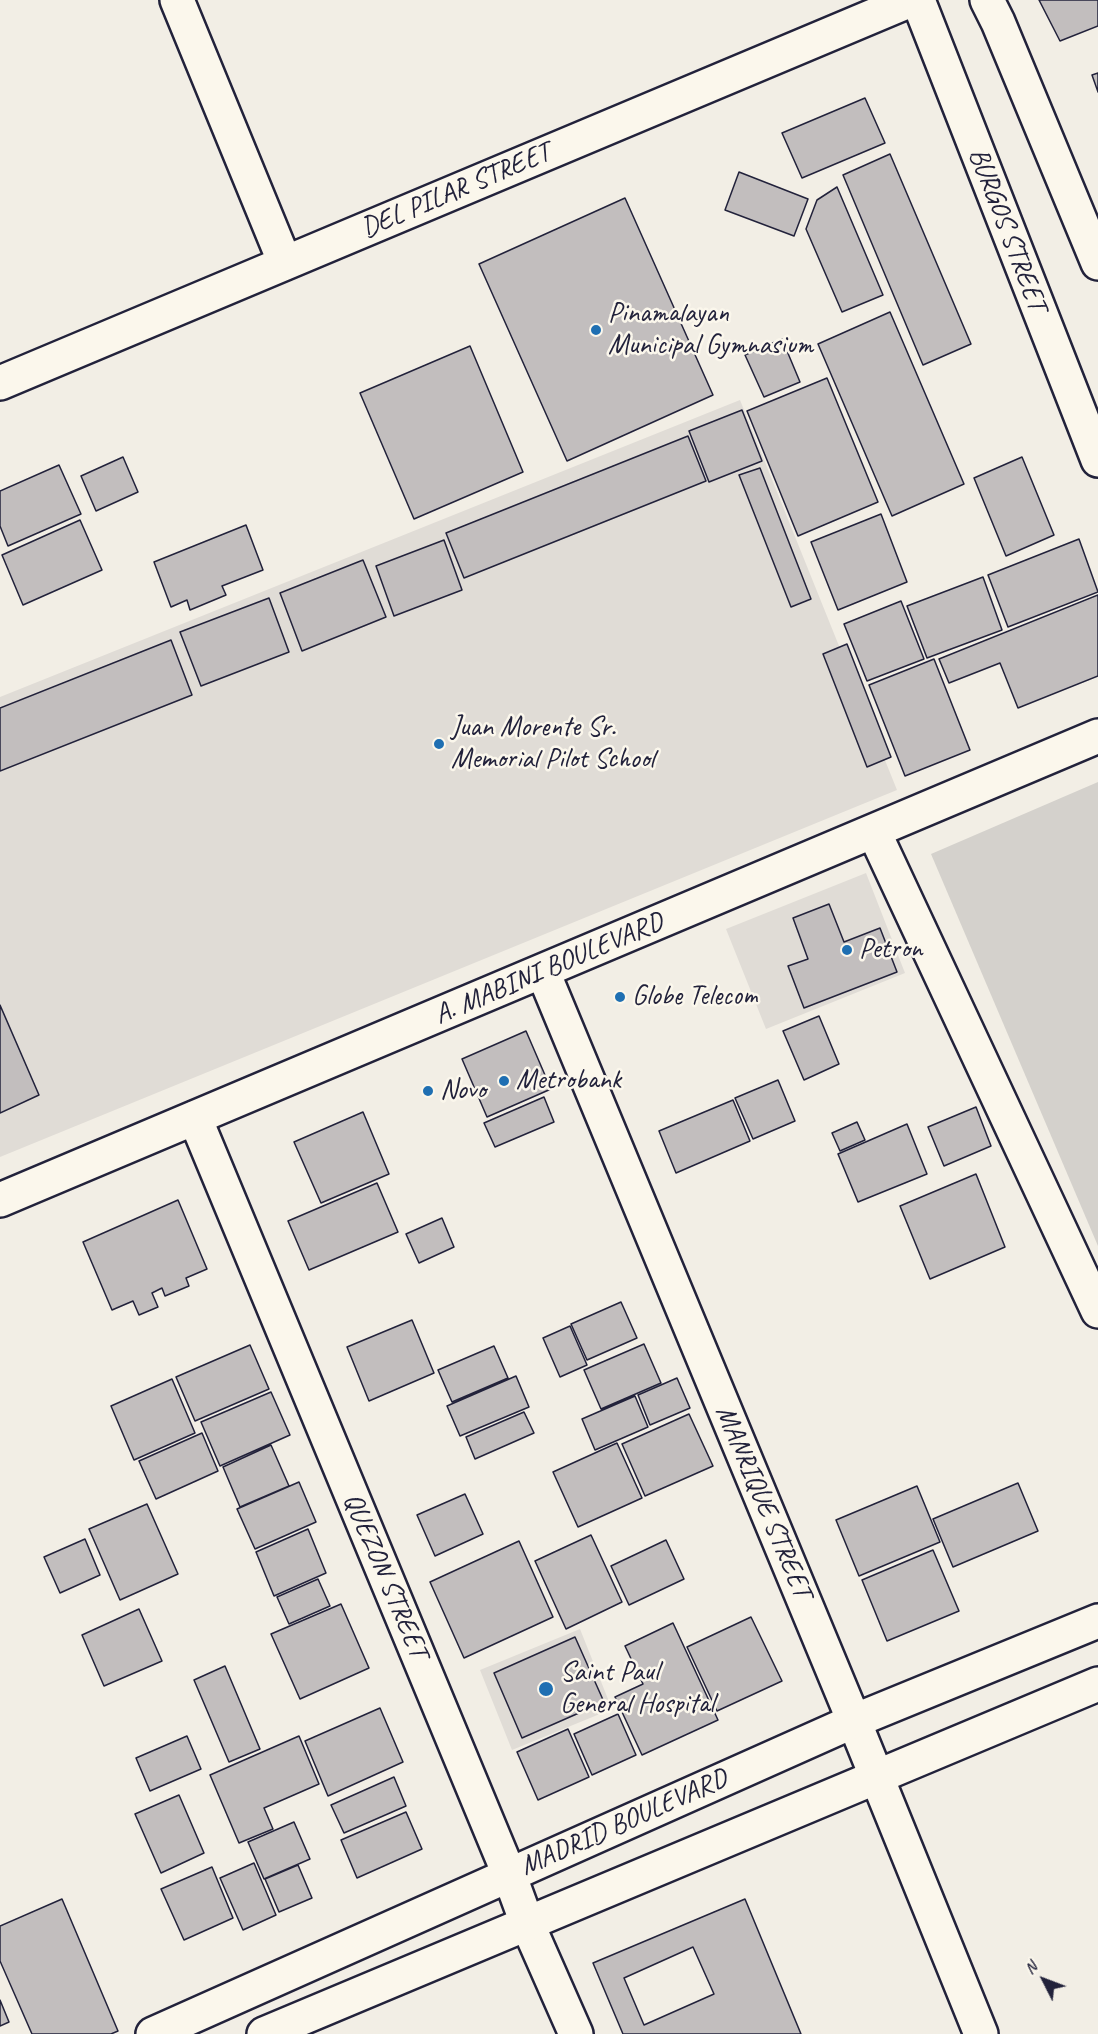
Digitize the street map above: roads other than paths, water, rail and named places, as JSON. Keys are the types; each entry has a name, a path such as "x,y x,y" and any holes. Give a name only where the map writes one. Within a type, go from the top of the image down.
{"street":[{"path":"177,0 285,263"},
{"name":"DEL PILAR STREET","path":"0,383 911,0"},
{"name":"BURGOS STREET","path":"918,0 1098,460"},
{"path":"987,0 1098,263"},
{"name":"A. MABINI BOULEVARD","path":"0,1200 1098,736"},
{"path":"874,832 1098,1311"},
{"name":"MANRIQUE STREET","path":"543,972 854,1721 981,2034"},
{"name":"QUEZON STREET","path":"195,1118 509,1874 527,1923 576,2034"},
{"name":"MADRID BOULEVARD","path":"153,2034 854,1721 1098,1621"},
{"name":"MADRID BOULEVARD","path":"264,2034 1098,1684"}],"place":[{"name":"Pinamalayan Municipal Gymnasium","path":"596,330"},
{"name":"Juan Morente Sr. Memorial Pilot School","path":"439,744"},
{"name":"Petron","path":"847,950"},
{"name":"Globe Telecom","path":"620,997"},
{"name":"Metrobank","path":"504,1081"},
{"name":"Novo","path":"428,1091"},
{"name":"Saint Paul General Hospital","path":"546,1689"}]}
